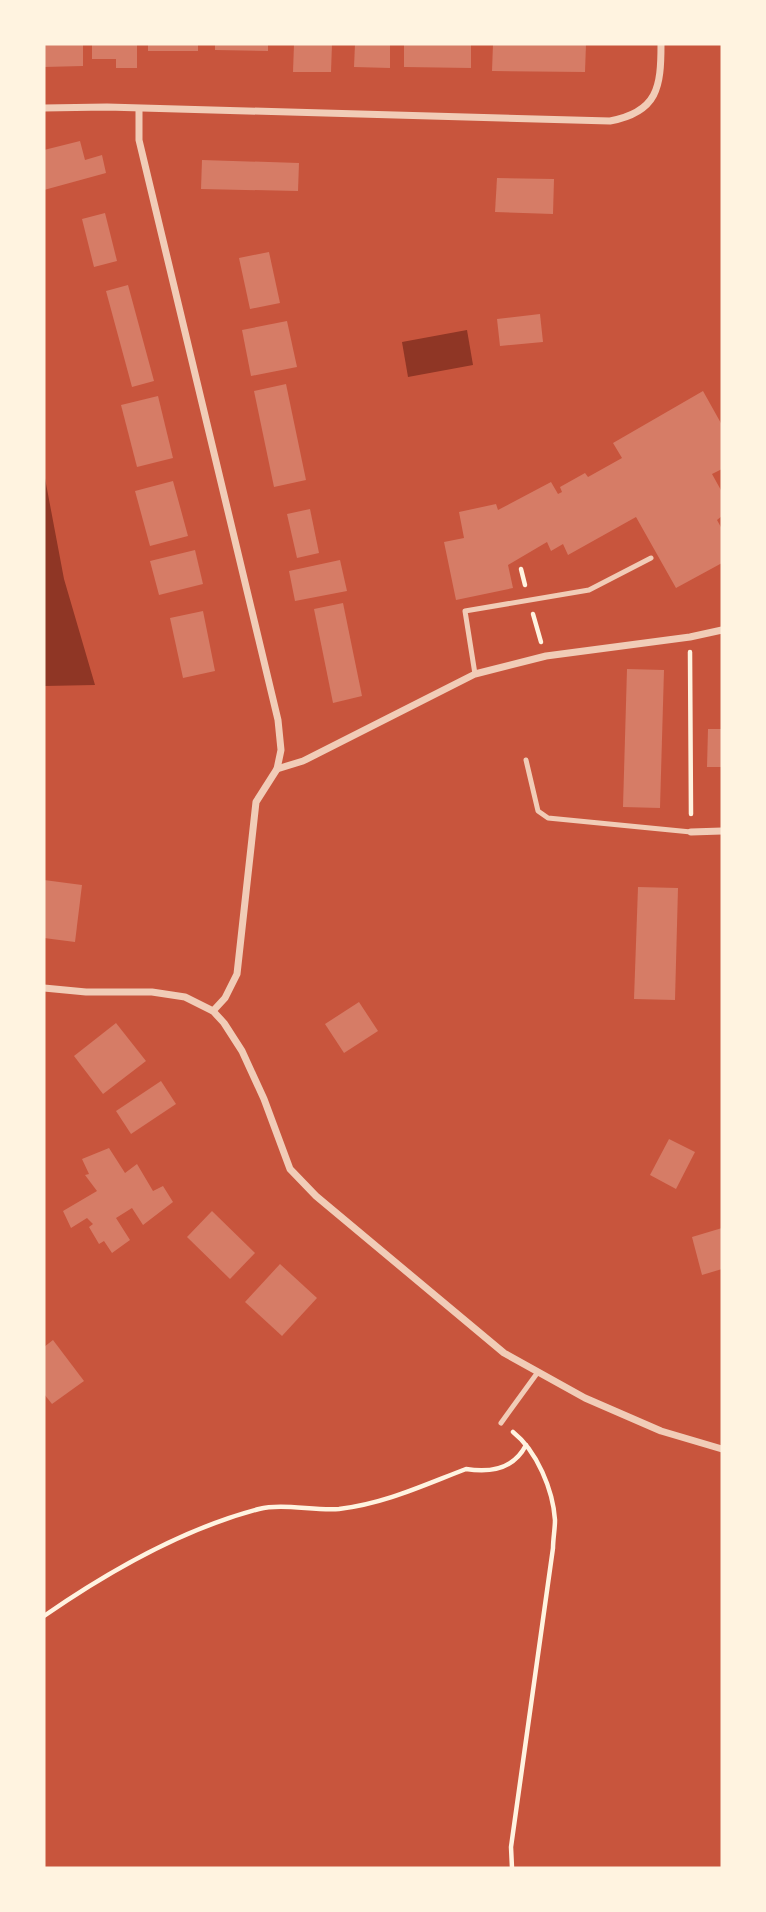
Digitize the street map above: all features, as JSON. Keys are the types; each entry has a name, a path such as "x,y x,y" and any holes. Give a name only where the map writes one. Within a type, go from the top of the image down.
{"street":[{"path":"44,108 107,107 139,110 610,121 635,114 644,108 657,92 661,74 662,44"},
{"path":"139,110 139,140 278,720 281,750 276,769 256,802 237,974 225,998 213,1012"},
{"path":"276,769 303,761 475,674 546,656 690,637 722,630"},
{"path":"691,832 722,831"},
{"path":"44,988 86,992 152,992 185,997 213,1012 224,1023 242,1051 264,1099 290,1169 443,1304 504,1353 585,1398 661,1431 722,1449"}],"lane":[{"path":"475,674 465,611 589,590 651,558"},
{"path":"526,760 538,811 548,818 691,832"},
{"path":"501,1423 538,1372"}],"path":[{"path":"690,637 691,832"},
{"path":"44,1615 145,1554 212,1524 262,1508 336,1509 375,1504 466,1469 489,1470 513,1464 526,1445 547,1484 555,1518 511,1847 512,1868"}],"shaded area":[{"path":"467,330 473,365 408,377 402,342"},
{"path":"44,473 64,579 95,685 44,686"}],"building":[{"path":"44,44 83,44 83,66 44,67"},
{"path":"92,44 137,44 137,68 116,68 116,59 92,59"},
{"path":"148,44 198,44 198,51 148,51"},
{"path":"215,44 268,44 268,51 215,50"},
{"path":"294,44 332,44 331,72 293,72"},
{"path":"355,44 390,44 390,68 354,67"},
{"path":"404,44 471,44 471,68 404,67"},
{"path":"493,44 586,44 585,72 492,71"},
{"path":"80,141 85,160 102,155 106,173 44,190 44,150"},
{"path":"202,160 299,163 298,191 201,189"},
{"path":"497,178 554,179 553,214 495,212"},
{"path":"105,213 117,261 94,267 82,219"},
{"path":"269,252 280,303 250,309 239,258"},
{"path":"128,285 154,381 132,387 106,291"},
{"path":"540,314 543,342 500,346 497,319"},
{"path":"287,321 297,367 251,376 242,330"},
{"path":"286,384 306,480 274,487 254,391"},
{"path":"703,391 722,425 722,469 712,474 722,492 722,516 717,520 722,529 722,563 676,588 636,517 568,555 563,544 551,551 547,542 508,565 513,588 456,600 444,542 464,538 459,512 496,504 498,510 551,482 558,494 562,492 560,487 585,473 588,477 622,458 613,443"},
{"path":"158,396 173,458 137,467 121,405"},
{"path":"173,481 188,536 150,546 135,491"},
{"path":"310,509 319,553 297,558 287,514"},
{"path":"195,550 203,584 159,595 150,561"},
{"path":"340,560 347,591 295,601 289,571"},
{"path":"343,603 362,696 333,703 314,609"},
{"path":"203,611 215,671 183,678 170,618"},
{"path":"627,669 664,670 660,808 623,807"},
{"path":"708,729 722,729 722,767 707,767"},
{"path":"44,880 82,885 75,942 44,938"},
{"path":"638,887 678,888 675,1000 634,999"},
{"path":"359,1002 378,1031 344,1053 325,1024"},
{"path":"116,1023 146,1061 103,1094 74,1056"},
{"path":"161,1081 176,1104 131,1134 116,1111"},
{"path":"669,1139 695,1152 676,1189 650,1175"},
{"path":"109,1148 125,1173 137,1164 153,1191 163,1186 173,1202 143,1225 132,1208 116,1218 130,1240 112,1253 104,1241 99,1244 89,1227 93,1224 87,1218 71,1228 63,1211 97,1191 85,1175 89,1174 82,1159"},
{"path":"212,1211 255,1253 230,1279 187,1237"},
{"path":"722,1228 722,1269 702,1275 692,1237"},
{"path":"280,1264 317,1298 282,1336 245,1302"},
{"path":"53,1340 84,1381 52,1404 44,1394 44,1347"}]}
